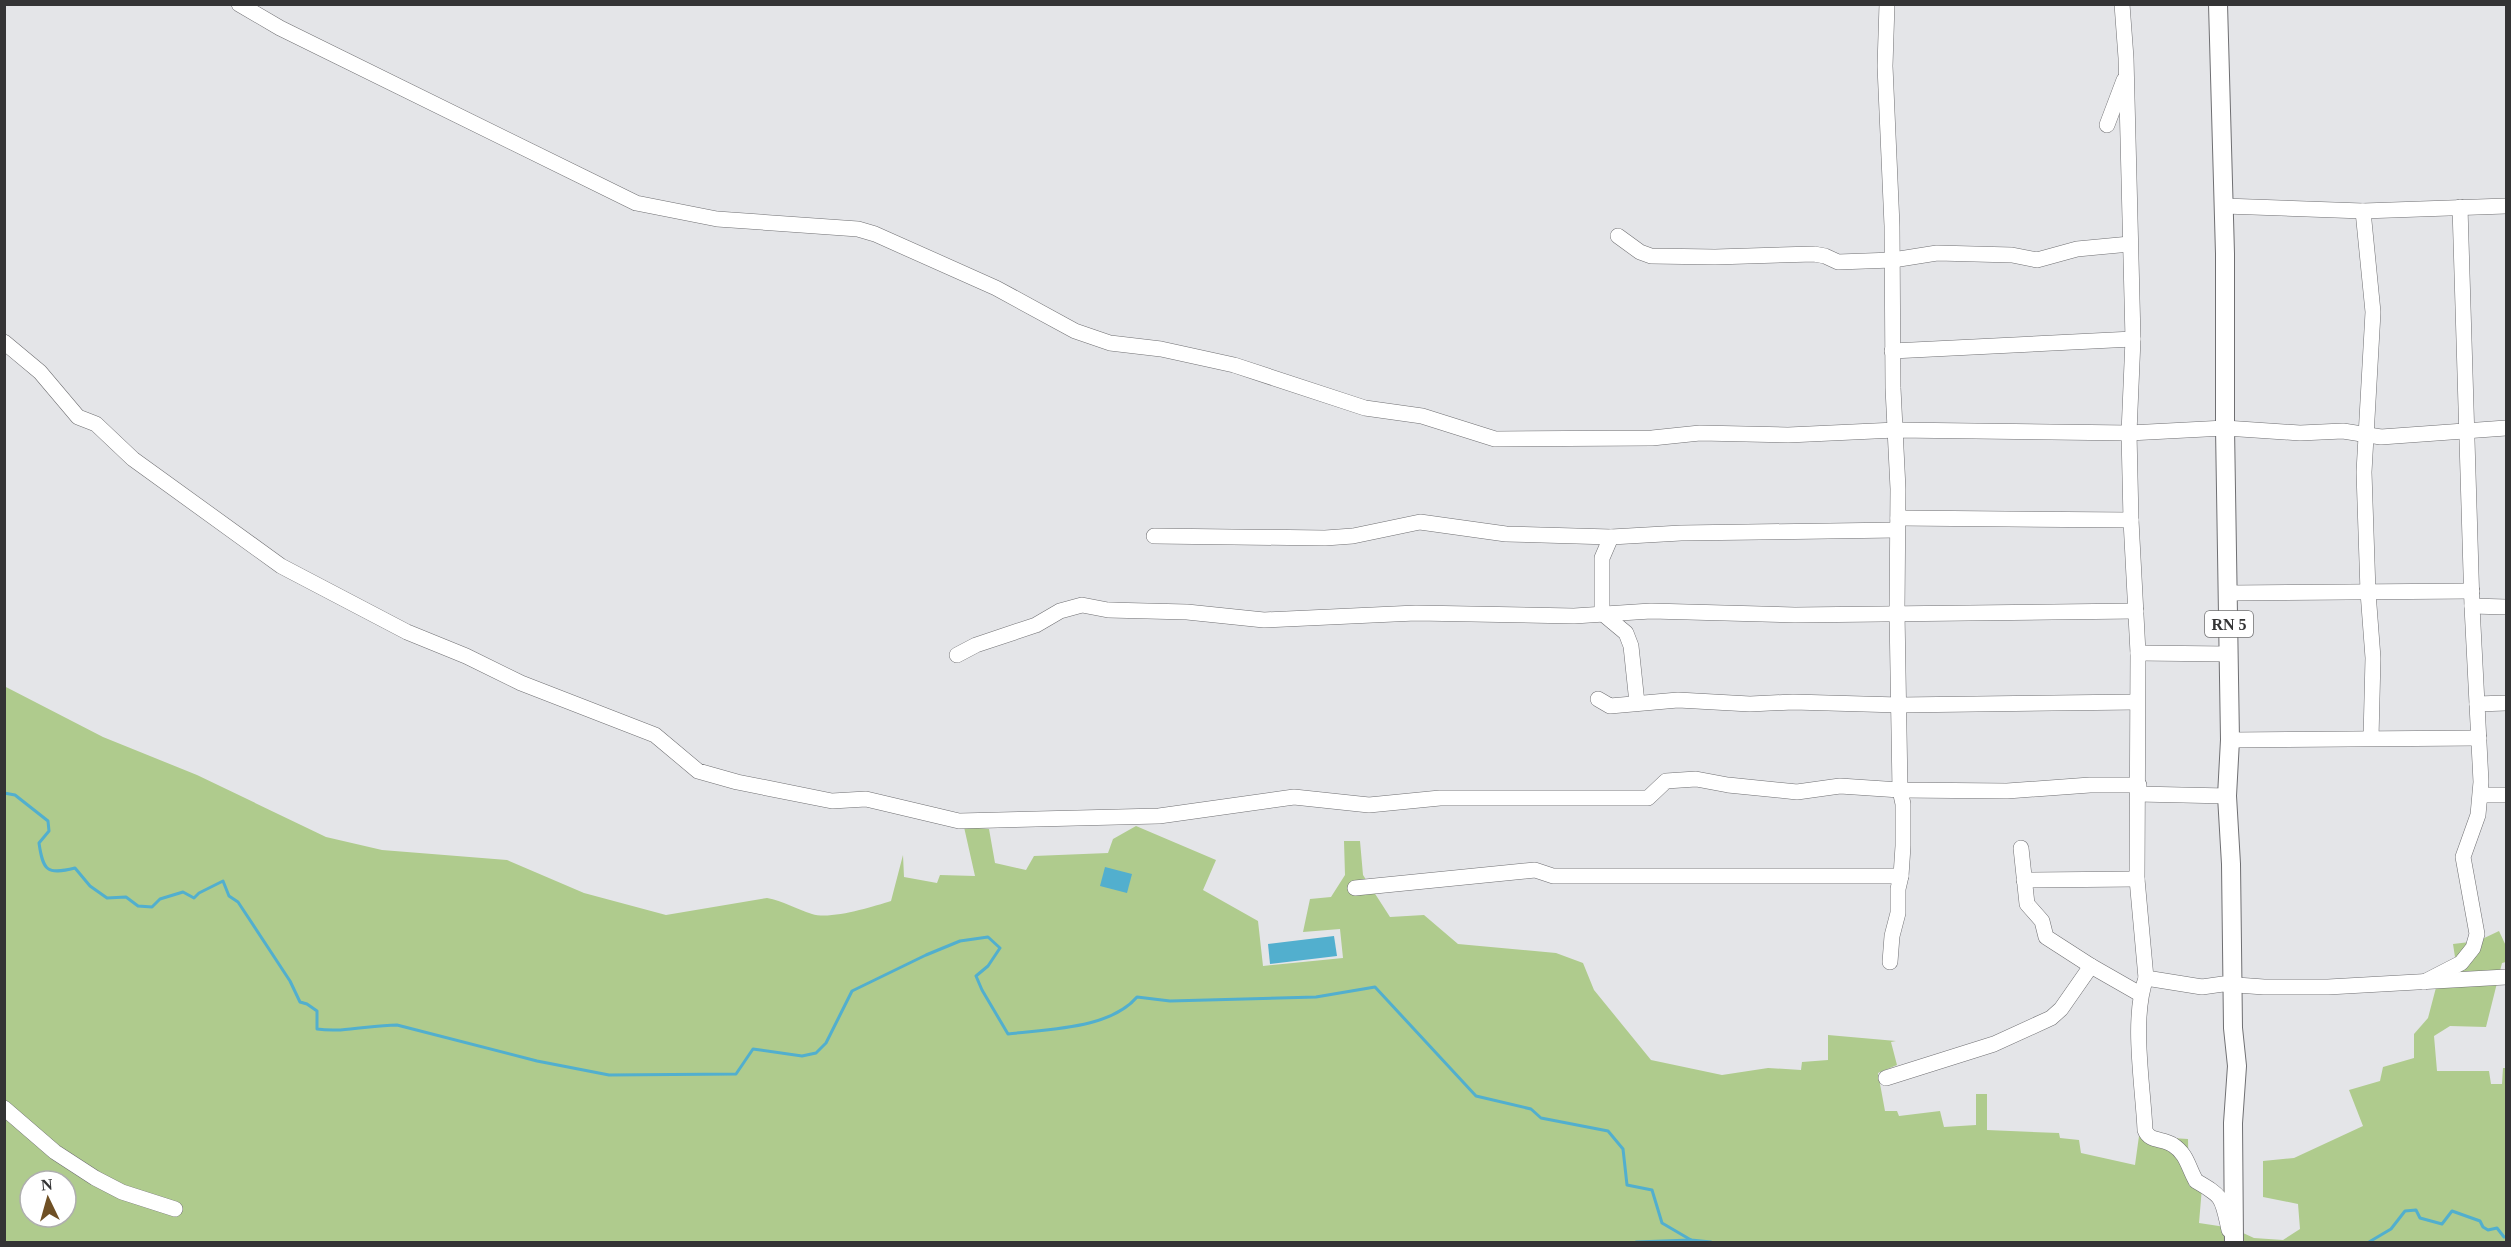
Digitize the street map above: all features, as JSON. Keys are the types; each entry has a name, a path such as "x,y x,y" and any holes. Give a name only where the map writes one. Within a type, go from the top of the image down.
{"main road":[{"name":"RN 5","path":"2218,4 2224,206 2225,428 2229,593 2230,740 2227,796 2231,864 2232,986 2237,1066 2233,1242"}],"street":[{"path":"240,5 262,4"},
{"path":"1887,4 1885,66 1893,260 1892,351 1896,430 1900,790 1903,804 1898,913 1892,936 1890,962"},
{"path":"2122,4 2133,339 2129,433 2138,653 2137,879 2146,978 2140,994 2139,1052 2145,1132 2152,1138 2173,1144 2185,1155 2196,1181 2210,1188 2222,1199 2233,1242"},
{"path":"240,5 280,28 636,203 717,219 845,226 866,231 996,288 1056,323 1110,343 1161,349 1234,365 1365,408 1422,416 1495,439 1652,438 1700,433 1788,435 1896,430 2129,433 2225,428 2300,433 2340,431 2383,437 2506,428"},
{"path":"2107,124 2126,74"},
{"path":"2224,206 2363,211 2506,206"},
{"path":"2424,982 2461,963 2476,941 2475,919 2463,857 2473,834 2481,795 2466,432 2460,207"},
{"path":"2363,211 2373,312 2364,472 2368,592 2373,658 2371,738"},
{"path":"1618,236 1640,252 1651,256 1814,254 1826,256 1838,262 1893,260 1937,253 2012,255 2037,260 2077,249 2130,244"},
{"path":"1892,351 2133,339"},
{"path":"4,342 40,372 78,417 96,424 133,459 281,566 407,632 466,656 521,683 655,735 698,771 737,782 832,801 866,799 959,821 1153,816 1294,797 1369,805 1452,798 1648,798 1666,782 1696,779 1728,785 1797,792 1840,786 1900,790 2007,791 2090,785 2227,796"},
{"path":"1154,536 1324,538 1353,536 1420,522 1506,534 1611,537 1681,532 1897,524 2131,520"},
{"path":"1602,613 1602,558 1611,537"},
{"path":"2229,593 2368,592 2472,599 2506,607"},
{"path":"957,655 984,642 1033,627 1060,611 1082,605 1108,610 1187,612 1264,620 1416,613 1574,616 1651,611 1795,615 2136,610"},
{"path":"1602,613 1626,633 1631,646 1636,703"},
{"path":"2138,653 2228,654"},
{"path":"1598,699 1607,705 1678,700 1750,704 1793,702 1899,705 2137,702"},
{"path":"2477,704 2506,703"},
{"path":"2230,740 2479,738"},
{"path":"2481,795 2506,795"},
{"path":"2021,848 2027,904 2042,921 2046,937 2140,994"},
{"path":"1355,888 1534,870 1553,876 1901,876"},
{"path":"2024,880 2137,879"},
{"path":"1886,1078 1994,1044 2051,1018 2061,1009 2091,966"},
{"path":"2146,978 2202,987 2328,987 2506,976"},
{"path":"4,1108 56,1152 95,1178 122,1192 176,1209"}],"green space":[{"path":"4,686 103,737 197,775 326,837 382,850 507,860 584,893 666,915 767,898 812,914 829,915 851,912 891,901 903,855 904,877 937,883 940,875 975,876 964,827 989,829 995,863 1026,870 1034,856 1108,853 1113,839 1136,826 1216,860 1203,890 1258,921 1263,966 1343,958 1340,929 1303,932 1310,899 1331,897 1345,875 1344,841 1360,841 1363,875 1390,917 1424,915 1458,944 1556,953 1583,963 1594,990 1651,1060 1722,1075 1768,1068 1801,1070 1802,1062 1828,1060 1828,1035 1896,1041 1891,1042 1897,1065 1878,1073 1885,1111 1897,1111 1899,1116 1940,1111 1944,1127 1976,1125 1976,1094 1987,1094 1987,1130 2059,1133 2060,1138 2079,1140 2081,1153 2135,1165 2139,1136 2188,1139 2189,1186 2202,1187 2199,1223 2232,1228 2254,1238 2283,1240 2300,1229 2298,1204 2263,1197 2263,1161 2294,1158 2363,1126 2349,1090 2380,1081 2383,1067 2414,1058 2414,1034 2428,1018 2438,980 2457,970 2453,944 2478,941 2499,931 2506,946 2506,962 2502,963 2486,1027 2450,1026 2434,1036 2437,1071 2489,1071 2491,1084 2502,1084 2503,1068 2506,1068 2506,1242 5,1242"}],"water":[{"path":"1105,867 1132,874 1127,893 1100,886"},
{"path":"1334,936 1337,956 1270,964 1268,944"}],"waterway":[{"path":"4,793 15,795 48,821 49,831 39,843 42,860 48,869 58,871 75,868 90,886 107,898 126,897 138,906 152,907 160,899 183,892 194,898 223,881 229,896 238,902 290,981 300,1002 317,1011 317,1029 337,1030 397,1025 537,1061 609,1075 736,1074 753,1049 802,1056 816,1053 826,1043 852,991 960,941 988,937 1000,948 988,966 976,976 1008,1034 1059,1029 1095,1021 1111,1016 1125,1008 1137,997 1170,1001 1316,997 1375,987 1476,1096 1531,1109 1541,1118 1608,1131 1623,1149 1627,1185 1652,1190 1662,1223 1691,1240 1711,1242"},
{"path":"2369,1242 2391,1229 2405,1211 2416,1210 2420,1218 2442,1224 2452,1211 2480,1221 2488,1230 2497,1228 2506,1237"},
{"path":"1636,1242 1691,1240"}]}
